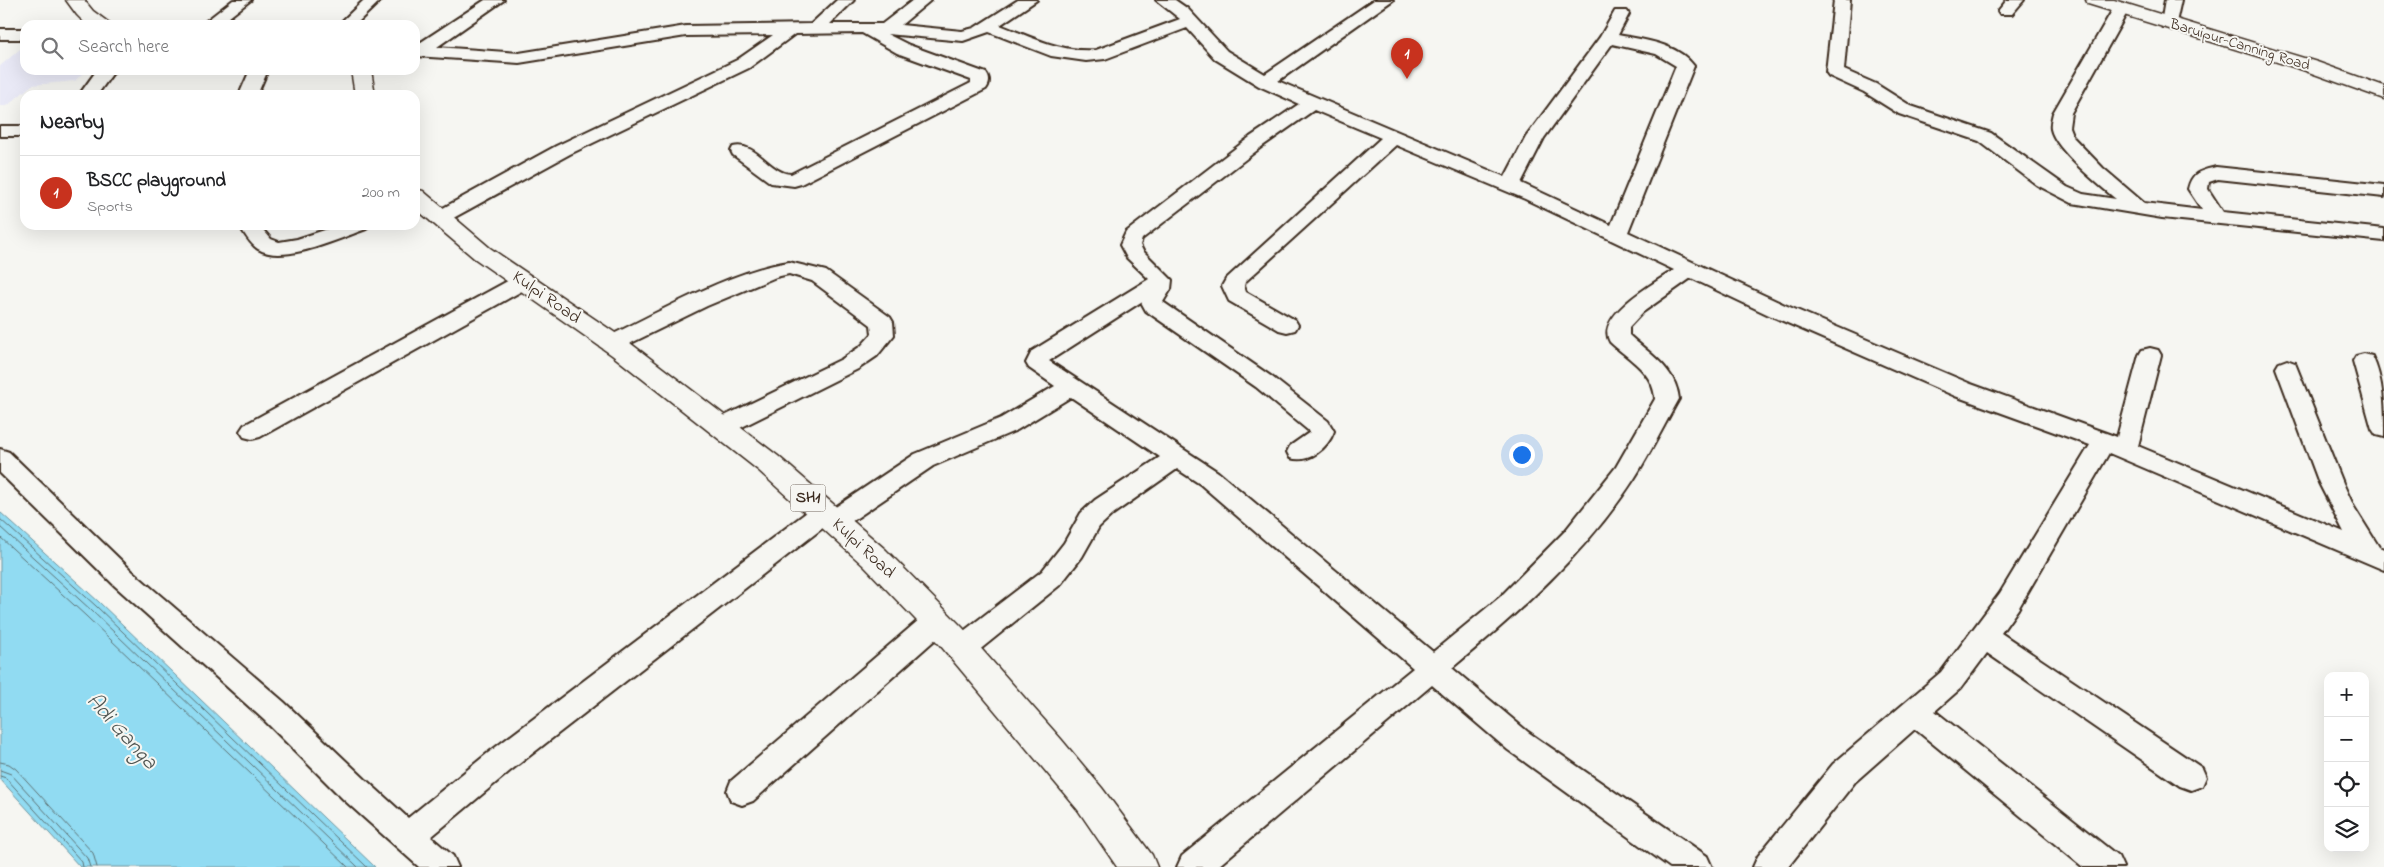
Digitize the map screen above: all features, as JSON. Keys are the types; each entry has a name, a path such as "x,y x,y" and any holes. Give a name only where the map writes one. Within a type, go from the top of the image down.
{"main road":[{"path":"75,0 81,10 92,20"},
{"name":"Baruipur-Canning Road","path":"2095,0 2310,66 2384,92"},
{"path":"362,75 364,90"},
{"name":"Kulpi Road","path":"423,206 482,253 613,344 768,462 875,558 962,648 1090,799 1135,865"}],"street":[{"path":"216,20 243,0"},
{"path":"351,20 373,0"},
{"path":"420,49 496,0"},
{"path":"814,30 846,0"},
{"path":"888,28 923,0"},
{"path":"420,51 519,58 686,31 888,28 957,37 974,34 1029,0"},
{"path":"1164,0 1190,20 1221,55 1265,82 1312,104 1510,186 1776,310 1963,390 2114,446 2376,557"},
{"path":"1265,82 1385,0"},
{"path":"1842,0 1838,56 1834,69 1838,75 1870,88 1904,110 1985,137 2044,181 2070,196 2091,202 2138,209 2384,235"},
{"path":"2169,24 2172,0"},
{"path":"2121,9 2066,105 2059,124 2061,132 2074,149 2138,209"},
{"path":"1510,186 1535,137 1608,38 1621,14"},
{"path":"988,26 1069,55 1088,57 1099,55 1190,20"},
{"path":"740,151 778,179 794,180 980,85 980,77 903,49 863,28"},
{"path":"423,206 562,150 738,67 790,30"},
{"path":"0,34 20,34"},
{"path":"1608,38 1667,52 1679,57 1685,66 1618,235"},
{"path":"92,90 102,75"},
{"path":"250,90 257,75"},
{"path":"1162,280 1134,254 1130,245 1133,236 1257,141 1312,104"},
{"path":"0,131 20,130"},
{"path":"1287,325 1237,296 1233,286 1236,279 1392,138"},
{"path":"2216,218 2198,189 2200,179 2216,173 2384,191"},
{"path":"253,230 264,244 271,248 281,248 303,244 344,230"},
{"path":"613,344 708,297 771,270 789,268 819,276 882,322 882,335 879,341 863,356 722,428"},
{"path":"1193,867 1509,605 1574,538 1626,473 1667,399 1668,391 1664,380 1618,337 1618,326 1635,307 1688,269"},
{"path":"1162,280 1038,358 1039,364 1209,478 1518,741 1696,867"},
{"path":"1162,280 1152,302 1154,306 1264,382 1320,428 1322,431 1319,439 1300,452"},
{"path":"252,430 522,282"},
{"path":"1769,867 1816,805 1844,773 1950,680 1984,636 2114,446 2150,355"},
{"path":"2364,361 2384,429"},
{"path":"2287,368 2331,483 2343,509 2376,557"},
{"path":"408,837 499,762 828,517 924,460 1009,424 1072,386"},
{"path":"962,648 1051,578 1073,550 1090,520 1104,507 1177,457"},
{"path":"0,458 124,579 274,711 354,789 442,867"},
{"path":"742,792 937,621"},
{"path":"1984,636 2191,777"},
{"path":"1915,712 2107,867"}],"shaded area":[{"path":"20,49 20,75 81,75 75,81 32,85 26,90 20,90 20,95 7,106 0,106 0,66"}],"water":[{"name":"Adi Ganga","path":"0,512 99,602 375,867 80,867 0,779"}],"place":[{"name":"BSCC playground","path":"1407,79"}]}
